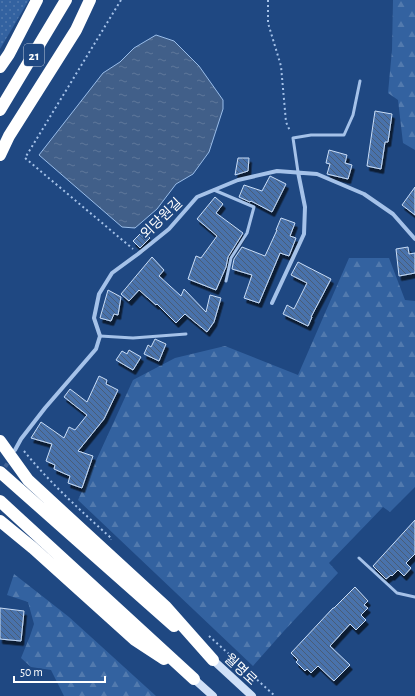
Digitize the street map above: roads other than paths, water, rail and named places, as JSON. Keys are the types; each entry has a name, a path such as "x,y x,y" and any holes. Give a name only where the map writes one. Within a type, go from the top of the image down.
{"highway":[{"name":"21","path":"0,67 9,54 37,0"},
{"name":"21","path":"0,110 66,0"},
{"path":"0,155 9,136 76,30 90,0"},
{"path":"0,441 28,480 166,607 213,660"},
{"path":"0,472 213,660"},
{"path":"0,501 194,679"},
{"path":"0,521 33,548 135,640 194,679"}],"street":[{"name":"외당원길","path":"100,336 94,318 99,294 112,273 169,229 197,197 238,180 277,171 317,174 364,194 393,214 415,239"},
{"path":"272,303 304,234 305,206 298,172"},
{"path":"15,450 45,408 96,349 100,336"},
{"name":"월명로","path":"213,660 252,696"},
{"path":"194,679 213,696"}],"lane":[{"path":"298,172 293,138 312,135 344,135 353,115 360,81"},
{"path":"214,190 254,207 247,233 231,258 226,281"},
{"path":"100,336 133,338 186,334"},
{"path":"359,558 397,593 415,597"}],"water":[{"path":"156,35 174,41 199,66 223,100 223,109 209,152 193,174 176,184 157,209 135,228 122,227 39,155 103,73 120,62 134,48"}],"tunnel":[{"path":"2,472 10,459"}]}
